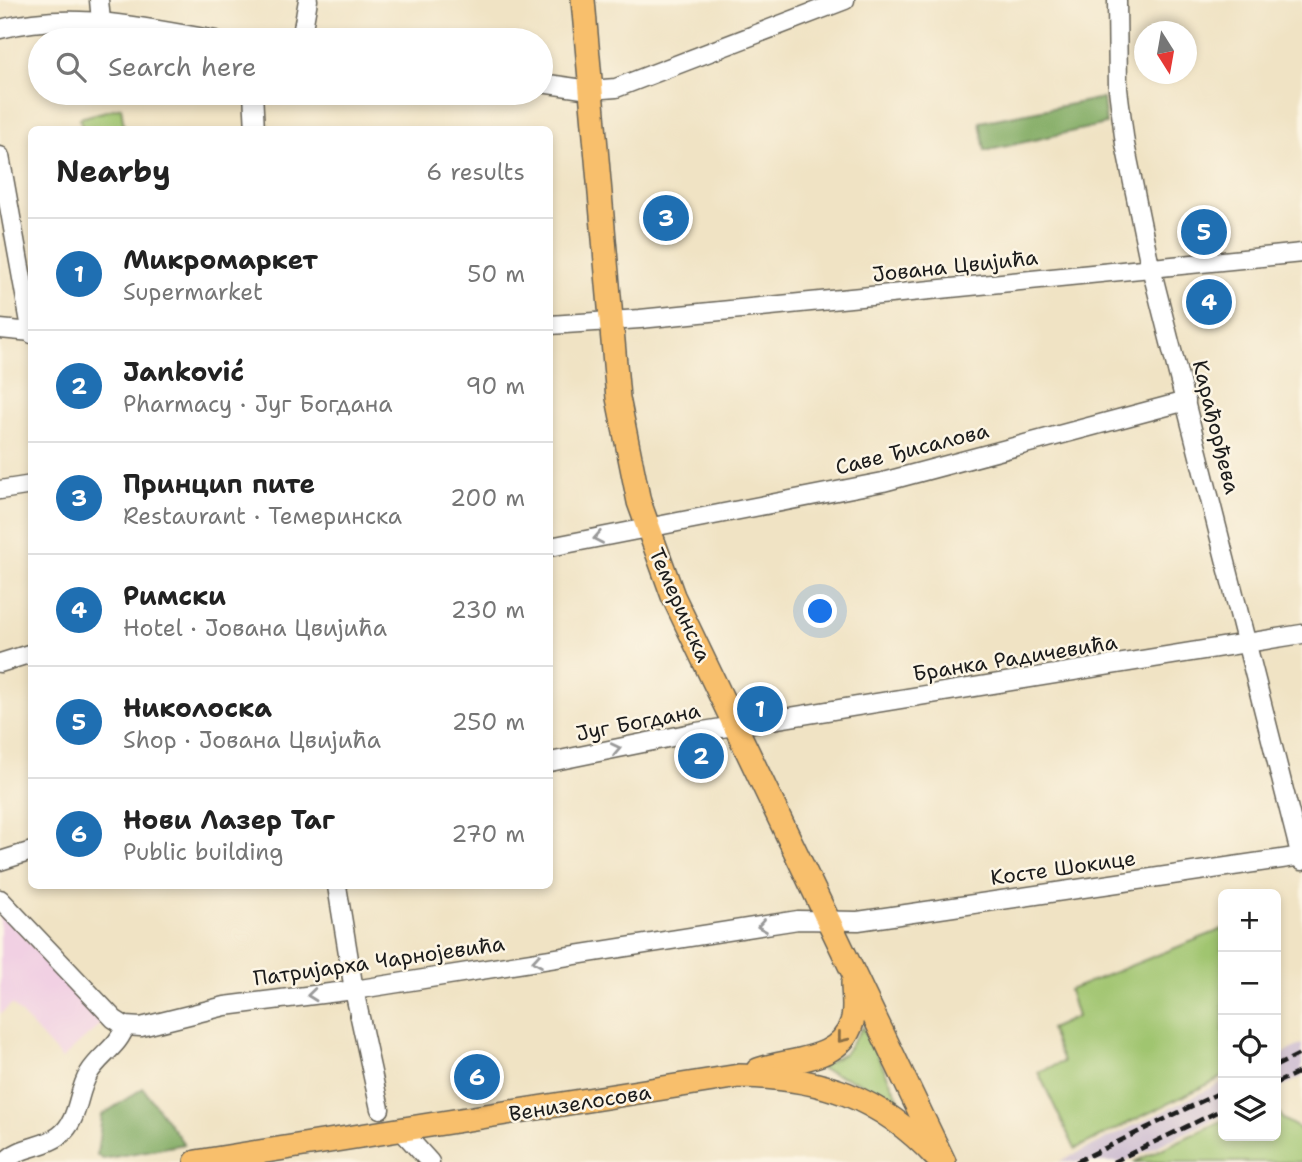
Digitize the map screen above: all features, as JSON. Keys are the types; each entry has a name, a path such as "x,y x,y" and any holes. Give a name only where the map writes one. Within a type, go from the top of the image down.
{"main road":[{"name":"Темеринска","path":"583,0 623,430 647,529 673,596 830,920 942,1162"},
{"path":"739,1076 770,1065 819,1055 838,1044 853,1020 854,973"},
{"name":"Венизелосова","path":"196,1162 739,1076 800,1079 844,1091 888,1115 942,1162"}],"street":[{"path":"99,0 101,20"},
{"path":"304,28 308,0"},
{"path":"553,85 590,90 617,88 845,0"},
{"name":"Карађорђева","path":"1117,0 1118,89 1123,130 1152,270 1302,858"},
{"path":"0,29 46,20 101,20 147,28"},
{"path":"254,105 255,126"},
{"path":"0,156 28,316"},
{"name":"Јована Цвијића","path":"553,325 611,322 1302,253"},
{"path":"0,329 28,333"},
{"name":"Саве Ђисалова","path":"553,546 883,482 1186,401"},
{"path":"0,490 28,486"},
{"name":"Бранка Радичевића","path":"736,727 1302,634"},
{"path":"0,663 28,654"},
{"name":"Југ Богдана","path":"553,761 736,727"},
{"path":"0,861 28,852"},
{"name":"Косте Шокице","path":"830,920 859,920 1302,858"},
{"path":"337,889 354,990 380,1109"},
{"path":"0,899 114,1019 125,1026 122,1035 87,1076 79,1105 67,1129 57,1138 22,1151 5,1162"},
{"name":"Патријарха Чарнојевића","path":"125,1026 141,1027 225,1006 354,990 798,920 830,920"},
{"path":"401,1130 430,1162"}],"shaded area":[{"path":"0,910 102,1023 62,1059 12,1004 0,1014"},
{"path":"1302,1044 1302,1077 1281,1087 1281,1078 1281,1054"},
{"path":"1218,1084 1218,1117 1124,1162 1059,1162"}],"green space":[{"path":"1103,98 1106,124 985,151 980,122"},
{"path":"121,107 124,126 81,126 80,118"},
{"path":"1218,931 1218,1079 1075,1149 1038,1072 1063,1062 1050,1029 1077,1017 1069,990"},
{"path":"863,1027 900,1105 858,1082 821,1069 821,1066 844,1054"},
{"path":"143,1088 184,1144 103,1159 97,1155 102,1115"},
{"path":"1281,1115 1302,1130 1302,1162 1134,1162 1218,1122 1218,1141 1281,1141"}],"railway":[{"path":"1281,1064 1302,1053"},
{"path":"1281,1081 1302,1071"},
{"path":"1076,1162 1218,1093"},
{"path":"1113,1162 1218,1111"}],"place":[{"name":"Принцип пите","path":"666,218"},
{"name":"Николоска","path":"1204,232"},
{"name":"Римски","path":"1209,302"},
{"name":"Микромаркет","path":"760,709"},
{"name":"Janković","path":"701,756"},
{"name":"Нови Лазер Таг","path":"477,1077"}]}
